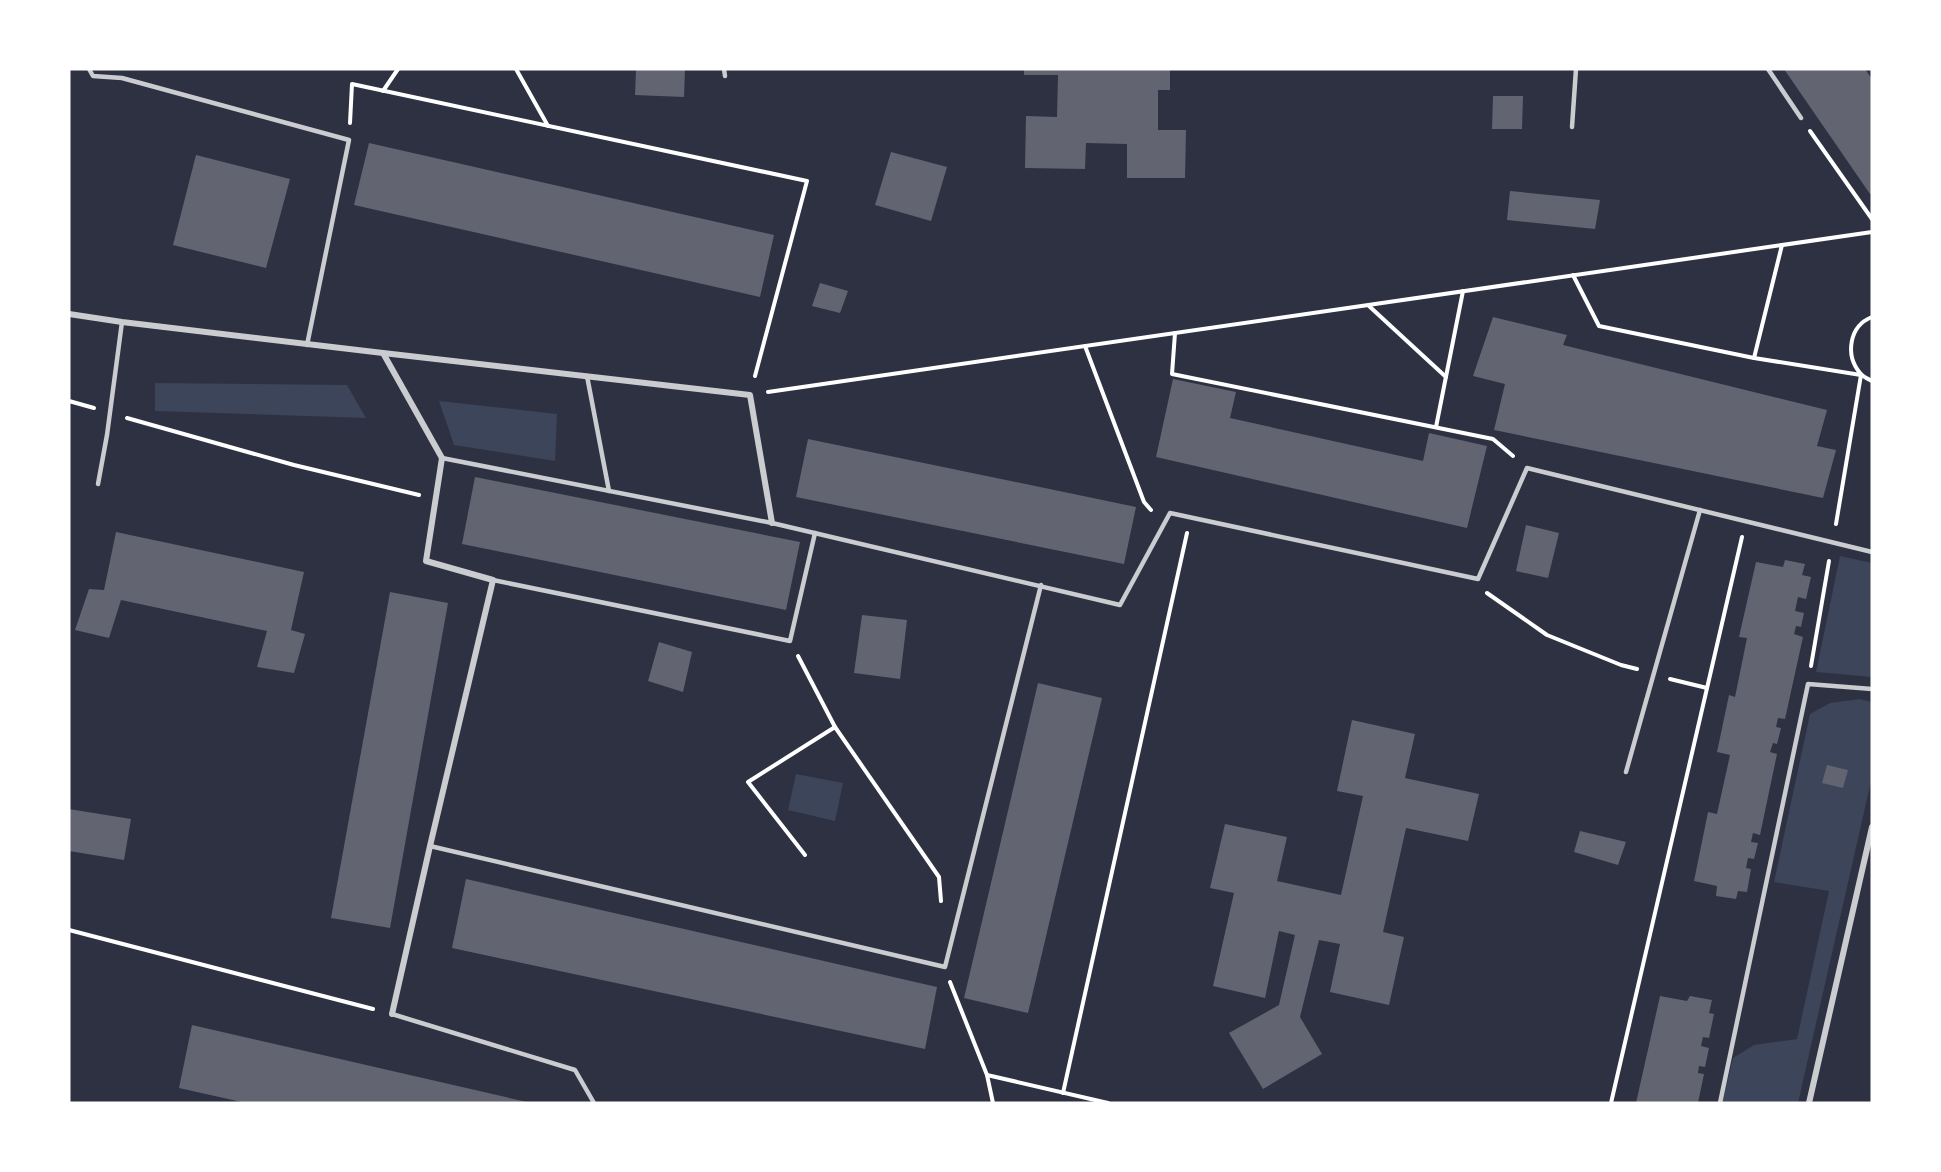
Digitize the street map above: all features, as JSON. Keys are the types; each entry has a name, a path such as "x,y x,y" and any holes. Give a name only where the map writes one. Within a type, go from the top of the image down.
{"street":[{"path":"69,314 308,345 750,395 772,523"},
{"path":"382,353 442,458 426,561 493,580 393,1014"},
{"path":"1809,1103 1872,827"}],"lane":[{"path":"89,69 93,76 122,78 349,140 308,345"},
{"path":"724,69 725,76"},
{"path":"1572,127 1576,69"},
{"path":"1768,69 1801,118"},
{"path":"98,484 122,322"},
{"path":"587,376 609,491"},
{"path":"442,458 772,523 1120,605 1170,513 1478,579 1527,468 1872,552"},
{"path":"1626,772 1700,510"},
{"path":"493,580 790,640 815,533"},
{"path":"430,846 945,967 1041,585"},
{"path":"1720,1103 1808,684 1872,688"},
{"path":"393,1014 576,1070 594,1103"}],"path":[{"path":"383,91 398,69"},
{"path":"516,69 548,126"},
{"path":"349,140 352,84 807,181 750,395 1872,232"},
{"path":"1801,118 1872,219"},
{"path":"1754,358 1782,245"},
{"path":"1573,275 1599,326 1754,358 1861,375 1872,381"},
{"path":"1436,427 1463,291"},
{"path":"1368,305 1446,377"},
{"path":"1808,684 1861,375 1851,357 1852,336 1864,320 1872,317"},
{"path":"1175,333 1172,374 1493,439 1527,468"},
{"path":"1085,346 1144,502 1164,523"},
{"path":"69,401 294,465 435,499"},
{"path":"1063,1093 1190,518"},
{"path":"1611,1103 1746,522"},
{"path":"1463,576 1547,635 1621,665 1707,688"},
{"path":"790,640 835,727 939,877 941,911"},
{"path":"805,855 748,782 835,727"},
{"path":"69,930 393,1014"},
{"path":"945,967 987,1075 993,1103"},
{"path":"987,1075 1108,1103"}],"shaded area":[{"path":"155,383 347,385 366,418 155,411"},
{"path":"439,401 557,414 555,461 454,445"},
{"path":"1840,556 1872,563 1872,677 1816,672"},
{"path":"1860,699 1872,702 1872,777 1798,1103 1722,1103 1733,1058 1754,1045 1797,1039 1829,891 1774,882 1810,714 1830,703"},
{"path":"796,774 843,783 835,821 788,810"}],"building":[{"path":"636,69 685,69 684,97 635,95"},
{"path":"1024,69 1170,69 1170,90 1158,90 1158,130 1186,130 1185,178 1127,178 1127,144 1086,143 1085,169 1025,168 1026,116 1057,117 1058,75 1024,75"},
{"path":"1784,69 1865,69 1872,79 1872,193 1870,194"},
{"path":"1493,96 1523,96 1522,129 1492,129"},
{"path":"369,143 774,235 760,297 354,205"},
{"path":"891,152 947,167 931,221 875,205"},
{"path":"196,155 290,179 266,268 173,245"},
{"path":"1510,191 1600,200 1595,229 1507,220"},
{"path":"820,283 848,291 840,313 812,306"},
{"path":"1493,317 1567,335 1563,345 1827,410 1817,446 1836,450 1823,498 1494,430 1505,384 1473,376"},
{"path":"1173,379 1236,392 1230,418 1423,461 1429,433 1487,446 1467,528 1156,457"},
{"path":"808,439 1136,507 1124,564 796,497"},
{"path":"475,477 800,542 786,610 462,544"},
{"path":"1526,525 1559,533 1548,578 1516,571"},
{"path":"116,532 304,572 291,630 305,634 294,673 257,667 267,631 121,600 109,638 75,630 89,589 104,590"},
{"path":"1785,560 1805,564 1802,575 1811,577 1806,599 1798,597 1795,611 1804,613 1801,627 1796,626 1794,634 1803,637 1785,719 1778,718 1776,727 1781,728 1777,744 1773,743 1770,752 1777,754 1760,835 1753,833 1751,842 1758,843 1754,859 1748,858 1746,868 1751,869 1747,892 1738,891 1736,899 1716,896 1717,886 1694,881 1708,812 1717,814 1730,755 1717,752 1729,695 1735,697 1747,638 1739,637 1756,562 1783,567"},
{"path":"390,592 448,603 390,928 331,918"},
{"path":"862,615 907,620 900,679 854,673"},
{"path":"659,642 692,652 683,692 648,681"},
{"path":"1038,683 1102,698 1028,1013 964,998"},
{"path":"1352,720 1415,734 1405,778 1479,794 1468,841 1406,828 1383,932 1404,937 1389,1005 1330,992 1340,944 1319,940 1300,1017 1322,1054 1263,1089 1229,1033 1279,1005 1295,935 1279,931 1265,998 1213,986 1234,893 1210,888 1225,824 1287,837 1277,881 1341,895 1363,796 1337,791"},
{"path":"1827,765 1848,770 1843,788 1822,783"},
{"path":"69,809 131,819 124,860 69,851"},
{"path":"1580,831 1626,842 1618,865 1574,852"},
{"path":"466,879 937,987 925,1049 452,948"},
{"path":"1660,996 1687,1001 1690,996 1712,1000 1709,1013 1714,1014 1709,1038 1703,1037 1701,1046 1709,1048 1705,1067 1699,1066 1698,1073 1704,1074 1698,1103 1636,1103"},
{"path":"192,1025 527,1103 246,1103 179,1088"}]}
